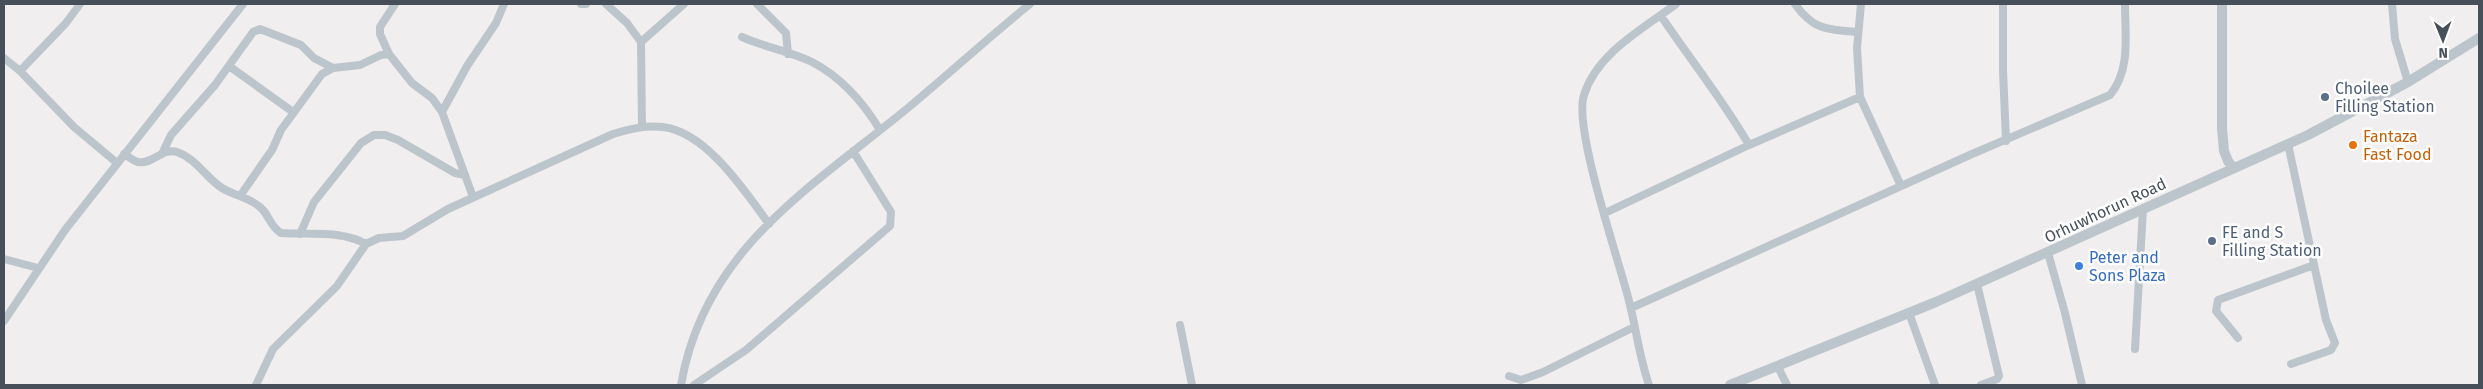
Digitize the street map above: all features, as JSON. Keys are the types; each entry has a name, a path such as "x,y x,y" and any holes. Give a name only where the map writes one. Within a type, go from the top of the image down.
{"street":[{"path":"4,321 38,268 124,154 243,4"},
{"path":"395,4 379,30 389,54 412,83 432,98 442,112 473,198"},
{"path":"442,112 467,66 496,23 504,4"},
{"path":"580,4 586,4"},
{"path":"606,4 637,34 641,42 642,126"},
{"path":"641,42 684,4"},
{"path":"757,4 786,32 788,54"},
{"path":"681,385 686,356 698,321 735,260 768,224 1030,4"},
{"path":"1649,385 1640,358 1631,308 1588,147 1582,113 1583,96 1595,70 1614,51 1676,4"},
{"path":"1795,4 1803,16 1816,26 1857,32"},
{"path":"1861,4 1857,32 1860,97 1901,186"},
{"path":"2003,4 2006,141"},
{"path":"1631,308 1901,186 2110,95 2118,86 2125,62 2125,4"},
{"path":"2222,4 2222,128 2224,151 2233,168"},
{"path":"2392,4 2395,39 2408,82"},
{"path":"20,72 66,23 78,5"},
{"path":"1661,16 1696,68 1733,117 1749,145"},
{"path":"162,154 171,135 195,109 253,32 260,29 301,45 314,58 333,68"},
{"path":"742,37 765,48 811,61 832,74 868,111 880,130"},
{"name":"Orhuwhorun Road","path":"1730,385 1778,367 2048,254 2288,144 2408,82 2479,38"},
{"path":"240,196 272,150 278,136 293,112 322,74 333,68 360,65 381,54 389,54"},
{"path":"4,58 54,108 117,164"},
{"path":"229,66 293,112"},
{"path":"1605,213 1749,145 1860,97"},
{"path":"256,385 274,349 337,286 366,244 379,238 403,236 448,209 613,134 642,126 663,127 684,132 699,142 750,199 768,224"},
{"path":"300,234 314,202 333,176 361,143 374,135 385,135 398,140 455,173 466,175"},
{"path":"2288,144 2326,320 2334,342 2334,347 2291,364"},
{"path":"124,154 137,162 147,162 170,151 178,152 200,167 222,188 263,210 274,228 281,233 340,234 350,236 366,244"},
{"path":"694,385 746,350 890,226 891,212 853,151"},
{"path":"2135,349 2143,209"},
{"path":"2048,254 2065,313 2082,385"},
{"path":"4,259 38,268"},
{"path":"2238,338 2216,311 2218,300 2314,265"},
{"path":"1977,284 1999,376 1997,379 1981,385"},
{"path":"1909,313 1934,385"},
{"path":"1180,325 1192,385"},
{"path":"1509,376 1521,380 1543,372 1634,328"},
{"path":"1778,367 1787,385"}],"place":[{"name":"Choilee Filling Station","path":"2325,97"},
{"name":"Fantaza Fast Food","path":"2353,145"},
{"name":"FE and S Filling Station","path":"2212,241"},
{"name":"Peter and Sons Plaza","path":"2079,266"}]}
